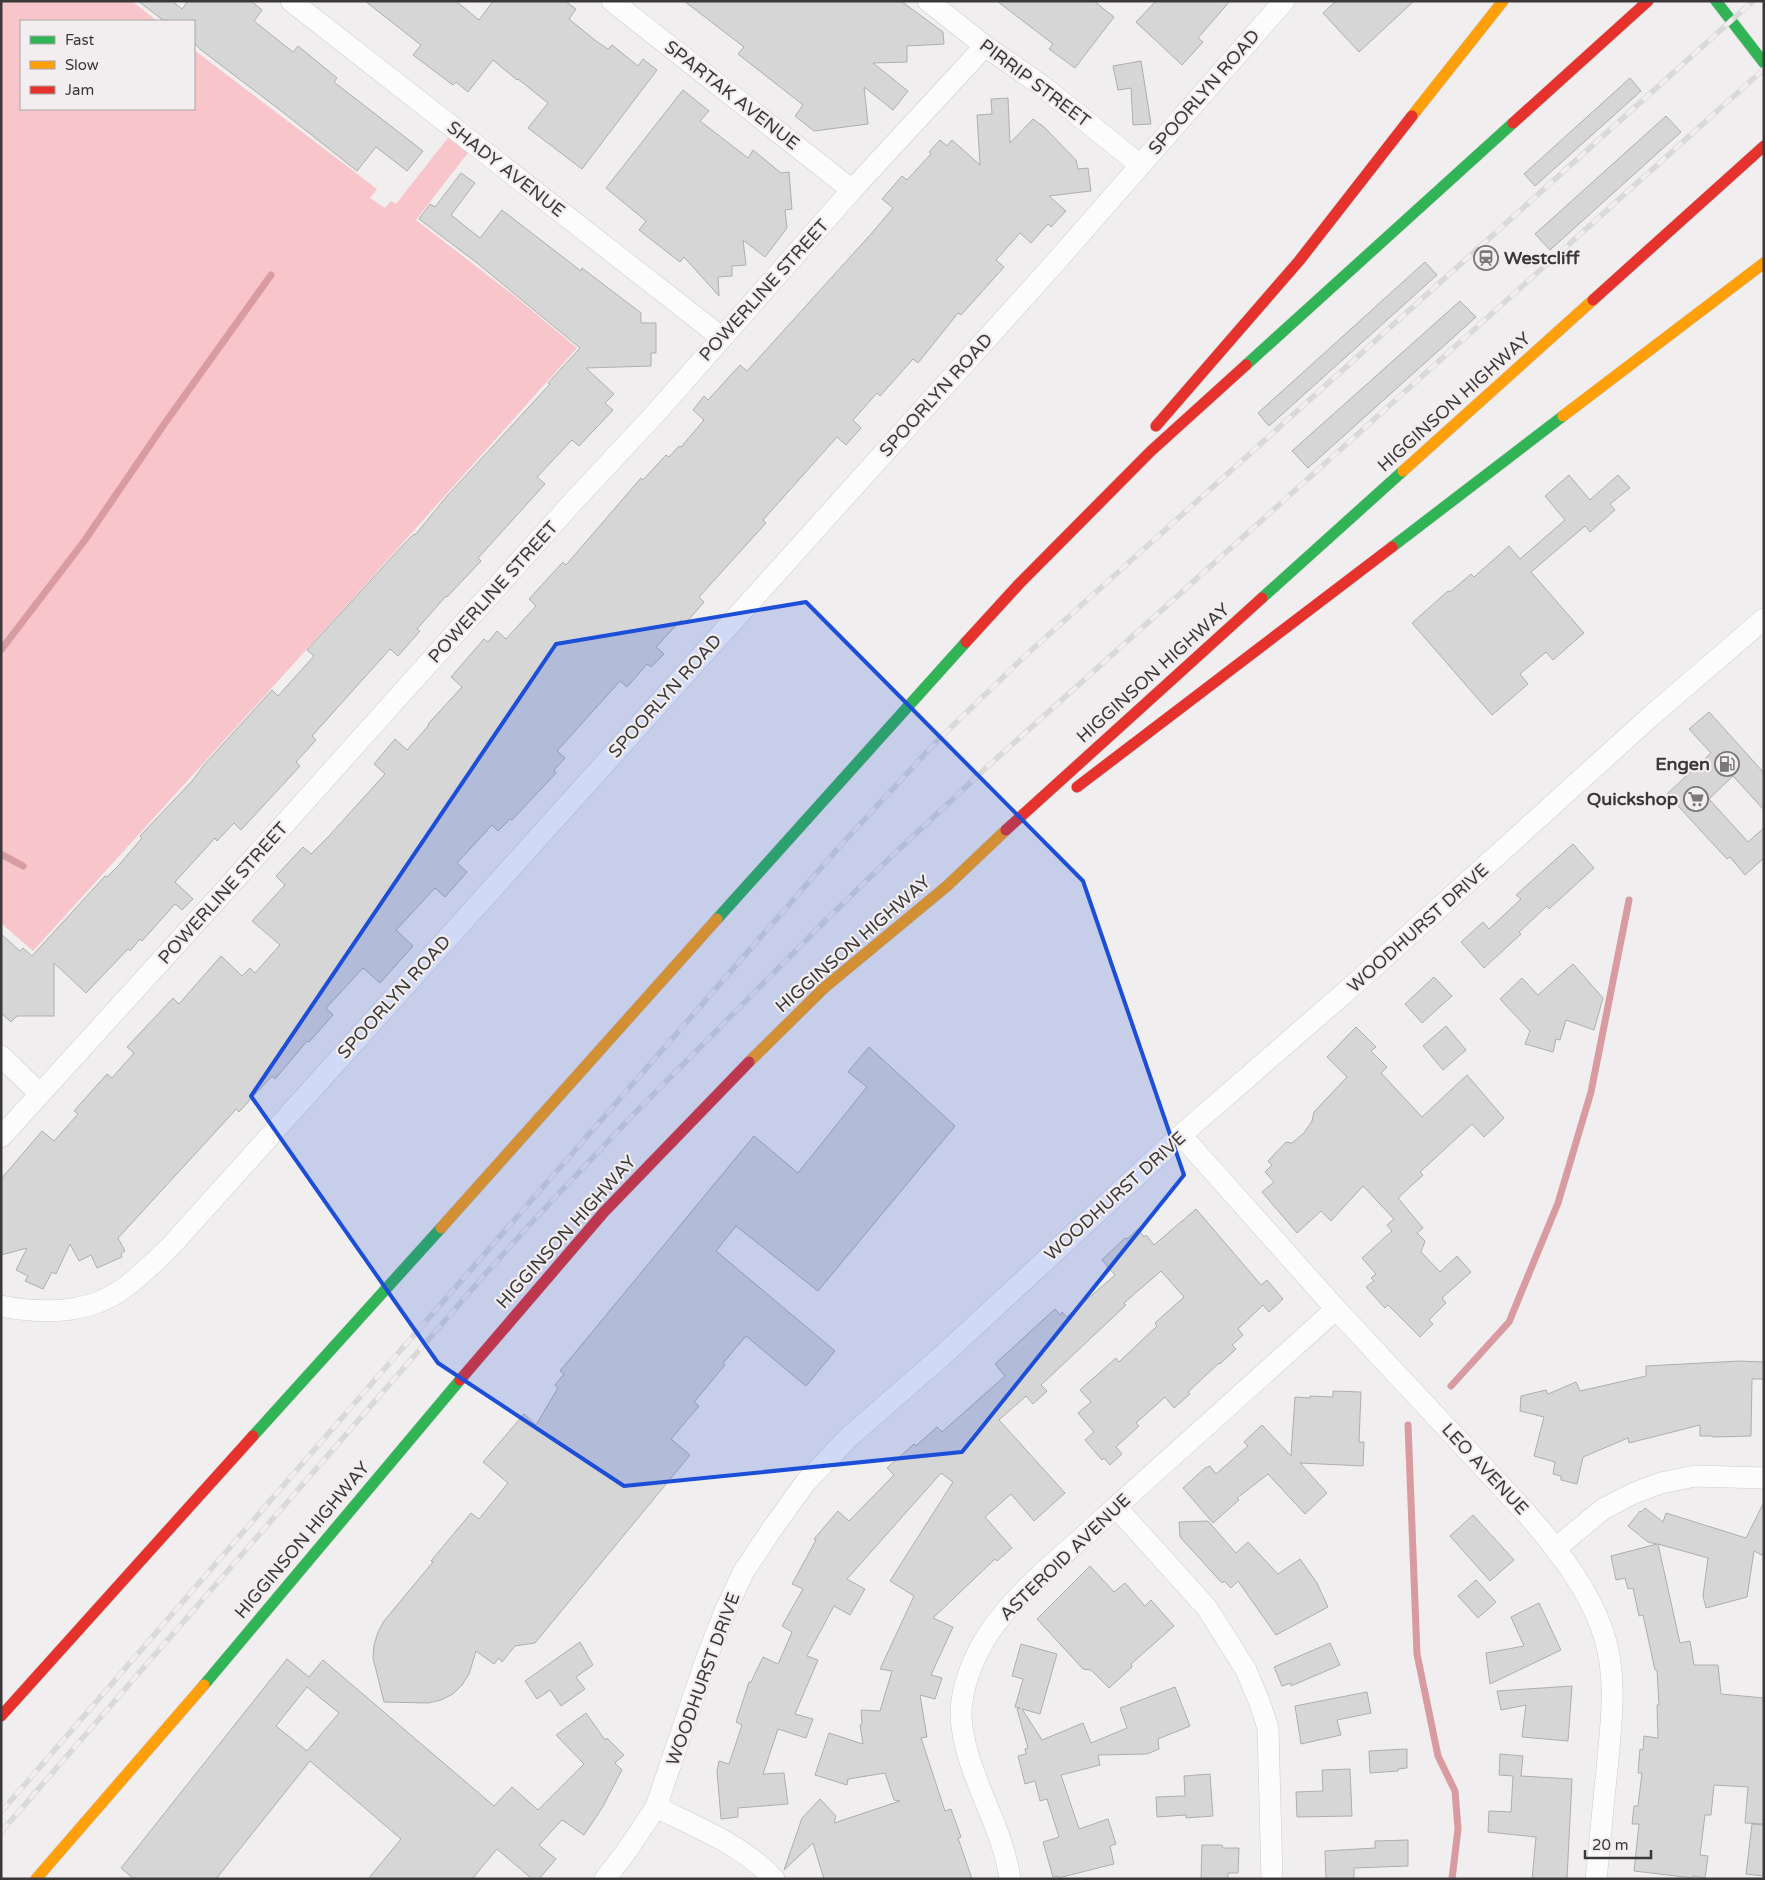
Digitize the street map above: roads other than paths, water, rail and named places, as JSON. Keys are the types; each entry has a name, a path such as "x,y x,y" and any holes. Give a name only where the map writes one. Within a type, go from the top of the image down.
{"main road":[{"path":"1149,434 1299,261 1503,1"},
{"path":"1019,584 1151,451 1648,1"},
{"path":"1716,1 1764,63"},
{"name":"HIGGINSON HIGHWAY","path":"36,1879 604,1212 718,1092 824,988 947,886 1044,794 1764,146"},
{"path":"1066,795 1764,263"},
{"path":"1,1716 407,1267 648,994 1019,584 1130,456"},
{"path":"947,886 1042,813"}],"street":[{"name":"SHADY AVENUE","path":"291,1 722,337"},
{"name":"SPARTAK AVENUE","path":"612,1 771,124 852,190"},
{"name":"PIRRIP STREET","path":"928,1 985,46 1041,85 1140,165"},
{"name":"SPOORLYN ROAD","path":"1,1306 48,1312 79,1308 100,1301 123,1289 170,1247 1054,264 1284,1"},
{"name":"POWERLINE STREET","path":"1,1137 655,414 852,190 985,46"},
{"name":"WOODHURST DRIVE","path":"605,1879 626,1852 656,1807 707,1657 725,1611 744,1571 806,1483 849,1437 942,1356 1181,1135 1357,982 1764,618"},
{"path":"1,1056 40,1094"},
{"name":"LEO AVENUE","path":"1181,1135 1336,1309 1521,1507 1556,1548 1584,1590 1603,1633 1612,1677 1612,1712 1596,1879"},
{"name":"ASTEROID AVENUE","path":"1010,1879 1008,1864 998,1832 969,1761 961,1716 966,1677 987,1636 1014,1602 1116,1507 1336,1309"},
{"path":"1556,1548 1603,1509 1634,1493 1662,1483 1695,1476 1764,1478"},
{"path":"1116,1507 1207,1608 1246,1670 1260,1700 1268,1728 1272,1879"},
{"path":"656,1807 746,1854 763,1866 774,1879"}],"waterway":[{"path":"1,650 85,540 165,423 271,275"},
{"path":"1,854 23,866"},
{"path":"1451,1386 1509,1322 1558,1203 1591,1092 1629,900"},
{"path":"1408,1425 1417,1654 1438,1756 1455,1791 1458,1829 1452,1879"}],"railway":[{"path":"1,1812 840,846 938,740 1026,655 1753,1"},
{"path":"1,1832 533,1221 632,1116 831,915 986,768 1764,69"}],"place":[{"name":"Westcliff","path":"1486,258"},
{"name":"Engen","path":"1727,764"},
{"name":"Quickshop","path":"1696,799"}]}
